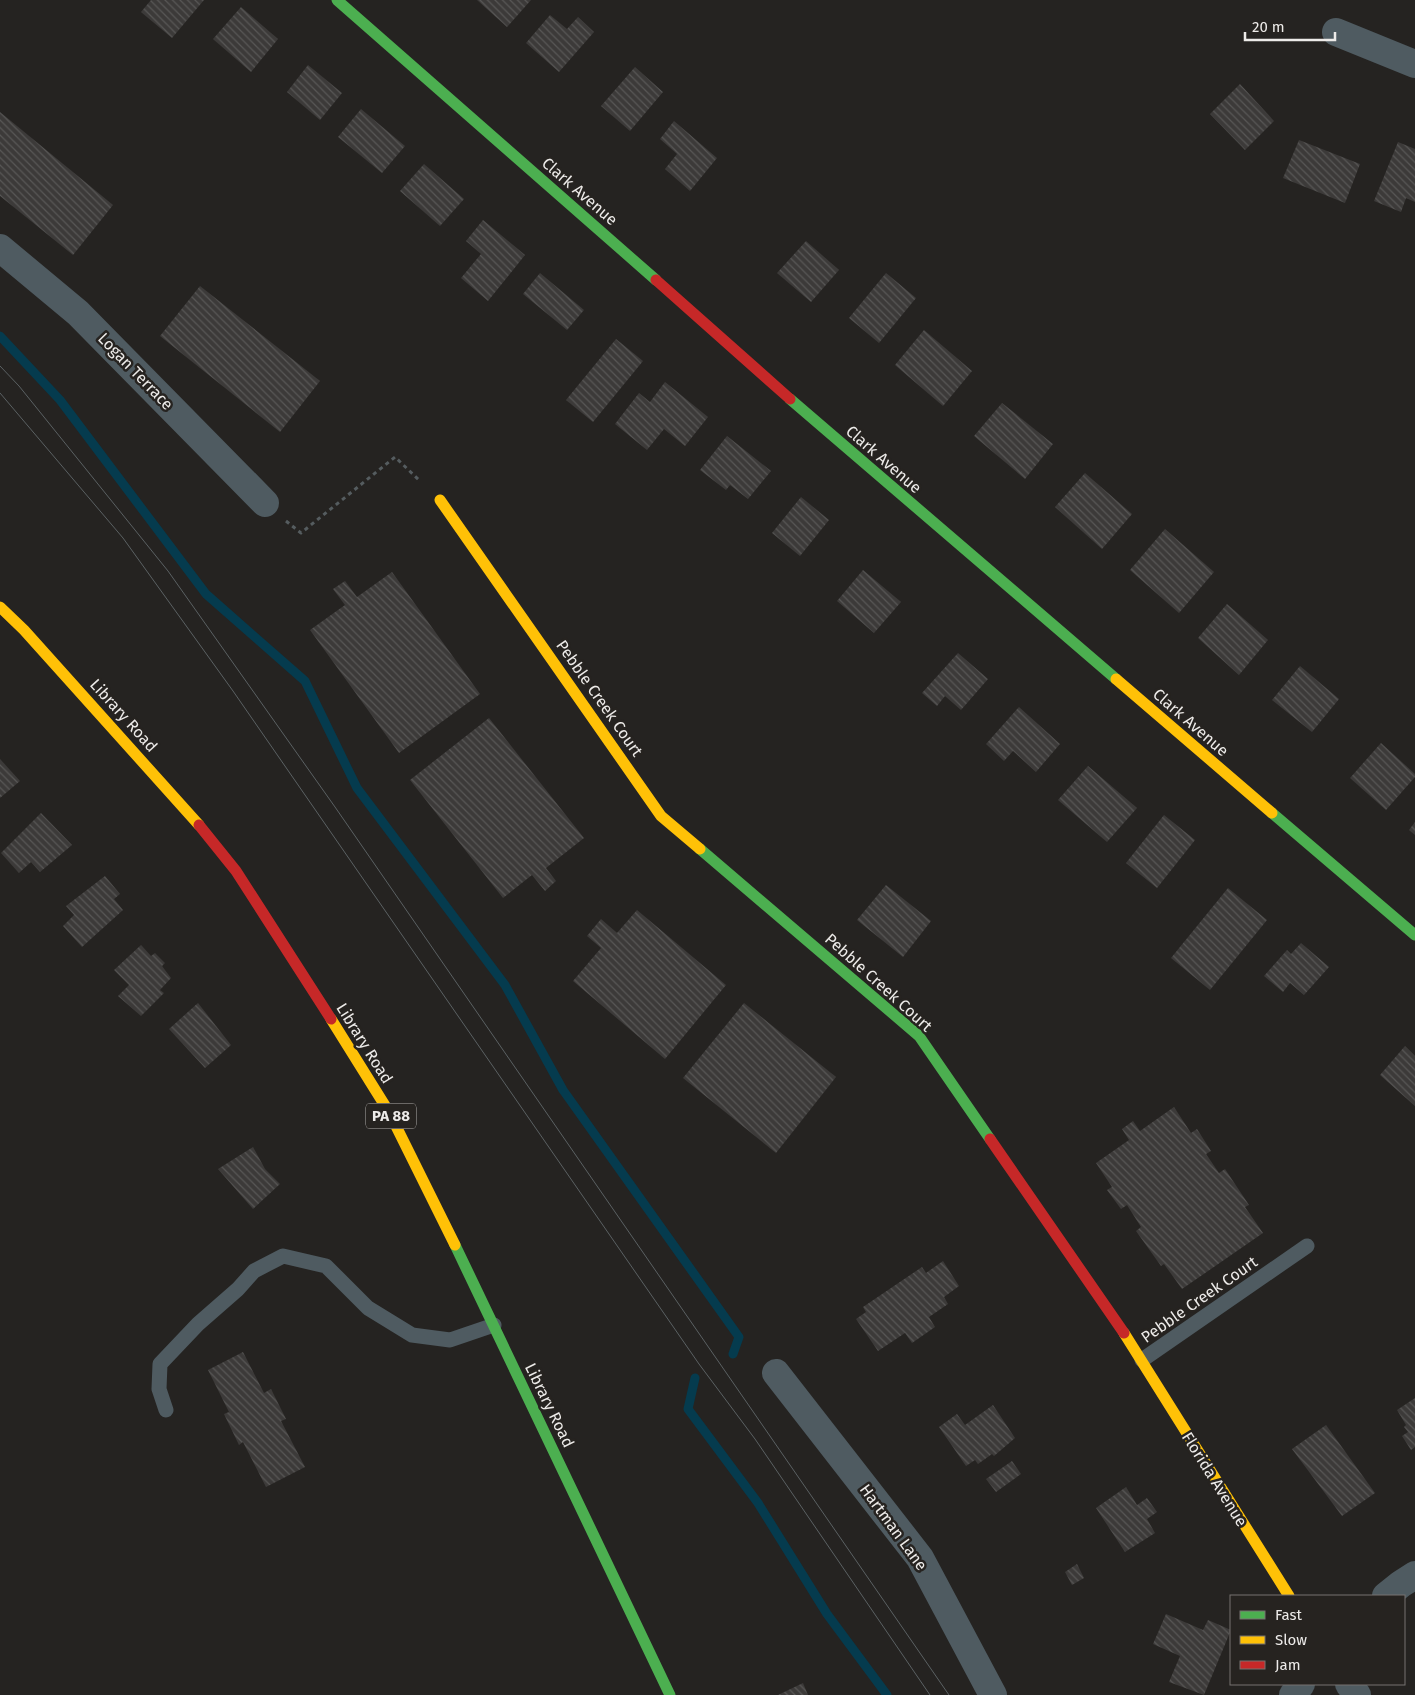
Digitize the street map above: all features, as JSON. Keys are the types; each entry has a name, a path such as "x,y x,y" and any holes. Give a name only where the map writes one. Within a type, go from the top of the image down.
{"street":[{"name":"Clark Avenue","path":"338,0 886,482 1415,935"},
{"path":"1336,32 1415,64"},
{"name":"Logan Terrace","path":"0,248 78,312 265,503"},
{"name":"Pebble Creek Court","path":"440,500 661,816 919,1036 1142,1360"},
{"name":"Library Road","path":"0,607 24,630 178,800 236,871 290,952 389,1112 494,1325 670,1695"},
{"name":"Florida Avenue","path":"1142,1360 1227,1500 1288,1595"},
{"name":"Hartman Lane","path":"776,1373 920,1558 993,1695"},
{"path":"1387,1595 1415,1575"}],"lane":[{"name":"Pebble Creek Court","path":"1142,1360 1307,1246"},
{"path":"166,1410 159,1389 160,1364 198,1324 238,1289 254,1270 283,1256 326,1266 368,1308 412,1335 450,1340 494,1325"}],"path":[{"path":"265,503 301,533 394,457 440,500"}],"building":[{"path":"151,0 204,0 172,38 141,12"},
{"path":"477,0 531,0 507,27"},
{"path":"241,7 278,39 251,72 213,39"},
{"path":"550,15 567,29 578,17 594,32 559,72 526,43"},
{"path":"308,65 342,93 320,120 287,92"},
{"path":"635,67 663,92 630,131 601,106"},
{"path":"1240,84 1274,121 1245,150 1210,114"},
{"path":"361,109 405,146 382,173 338,137"},
{"path":"0,112 113,205 73,255 0,196"},
{"path":"674,121 717,158 690,191 665,169 677,154 660,139"},
{"path":"1299,140 1360,164 1345,203 1283,178"},
{"path":"1398,142 1415,149 1415,202 1406,198 1401,212 1374,201"},
{"path":"424,164 464,199 440,226 400,191"},
{"path":"483,220 525,255 488,301 461,278 481,254 466,241"},
{"path":"806,241 839,270 811,302 777,273"},
{"path":"540,273 584,310 567,330 523,294"},
{"path":"886,273 916,298 879,343 849,318"},
{"path":"200,286 320,381 280,432 160,336"},
{"path":"924,330 972,371 943,406 895,365"},
{"path":"616,339 643,361 593,422 566,400"},
{"path":"665,382 708,417 685,446 664,429 647,450 615,424 639,393 650,402"},
{"path":"1002,403 1053,444 1025,479 974,436"},
{"path":"727,436 771,471 748,499 730,485 726,490 700,470"},
{"path":"1085,473 1132,514 1102,549 1055,507"},
{"path":"801,497 829,520 800,556 772,533"},
{"path":"1165,529 1214,572 1179,613 1130,570"},
{"path":"863,570 901,602 874,633 837,601"},
{"path":"392,572 480,694 399,753 310,630 345,605 333,589 345,581 357,597"},
{"path":"1227,604 1268,640 1239,675 1198,638"},
{"path":"958,653 988,679 961,710 945,696 937,706 922,693"},
{"path":"1300,666 1339,699 1312,732 1272,700"},
{"path":"1019,707 1060,744 1036,772 1013,751 1004,761 986,744"},
{"path":"489,718 584,838 546,868 556,881 545,891 532,875 503,898 410,780"},
{"path":"1381,743 1415,774 1415,777 1386,810 1350,778"},
{"path":"0,759 20,781 0,798"},
{"path":"1088,766 1137,808 1107,842 1058,800"},
{"path":"41,813 72,845 40,872 31,862 19,873 1,853"},
{"path":"1164,815 1195,840 1157,888 1126,863"},
{"path":"1415,822 1415,835 1409,830"},
{"path":"105,876 120,894 114,899 123,910 82,947 63,926 74,915 66,906"},
{"path":"886,885 931,921 903,957 857,920"},
{"path":"1228,888 1267,920 1210,990 1171,958"},
{"path":"637,910 726,985 665,1059 573,981 601,948 587,936 601,919 617,933"},
{"path":"1301,943 1329,967 1304,995 1290,983 1283,992 1264,976 1287,950 1291,954"},
{"path":"141,945 151,956 155,953 165,963 162,966 171,978 160,990 164,993 141,1016 118,996 129,985 114,970"},
{"path":"198,1003 231,1045 205,1068 169,1029"},
{"path":"744,1003 836,1077 776,1153 683,1078"},
{"path":"1405,1046 1415,1056 1415,1106 1380,1075"},
{"path":"1174,1107 1191,1133 1197,1129 1211,1151 1206,1154 1219,1173 1225,1169 1249,1205 1245,1207 1263,1233 1182,1289 1164,1264 1161,1266 1136,1231 1141,1227 1127,1205 1121,1209 1107,1190 1112,1187 1096,1163 1129,1140 1122,1129 1133,1121 1140,1131"},
{"path":"253,1147 265,1169 280,1184 253,1209 218,1169"},
{"path":"943,1261 959,1286 944,1297 948,1304 929,1317 935,1327 912,1343 905,1333 878,1351 856,1319 866,1312 863,1307 922,1267 926,1273"},
{"path":"243,1352 264,1393 271,1389 286,1419 281,1421 305,1467 266,1487 243,1442 239,1445 224,1414 229,1412 208,1370"},
{"path":"1415,1398 1415,1447 1411,1450 1402,1436 1408,1432 1397,1410"},
{"path":"993,1405 1015,1438 994,1456 992,1454 978,1464 975,1460 966,1466 939,1427 957,1414 965,1425"},
{"path":"1326,1425 1375,1493 1342,1516 1292,1449"},
{"path":"1012,1461 1021,1474 996,1492 986,1479"},
{"path":"1126,1487 1137,1505 1147,1498 1157,1512 1147,1519 1155,1533 1125,1552 1096,1508"},
{"path":"1077,1564 1084,1578 1072,1585 1065,1572"},
{"path":"1166,1614 1203,1630 1208,1620 1230,1630 1204,1695 1169,1682 1180,1656 1153,1644"},
{"path":"803,1683 808,1695 778,1695"}],"waterway":[{"path":"0,336 60,400 206,594 305,681 357,788 505,985 563,1090 739,1337 733,1354"},
{"path":"695,1378 688,1409 758,1503 827,1614 887,1695"}],"tram line":[{"path":"0,366 19,386 168,571 335,807 949,1695"},
{"path":"0,393 123,538 233,691 699,1364 755,1439 930,1695"}],"traffic: fast":[{"path":"337,0 656,280"},
{"path":"790,399 1116,679"},
{"path":"1272,813 1415,935"},
{"path":"700,849 919,1036 990,1139"},
{"path":"455,1245 670,1695"}],"traffic: slow":[{"path":"440,500 661,816 700,849"},
{"path":"0,607 24,630 199,825"},
{"path":"1116,679 1272,813"},
{"path":"331,1019 389,1112 455,1245"},
{"path":"1124,1333 1288,1595"}],"traffic: jam":[{"path":"656,280 790,399"},
{"path":"199,825 236,871 331,1019"},
{"path":"990,1139 1124,1333"}]}
